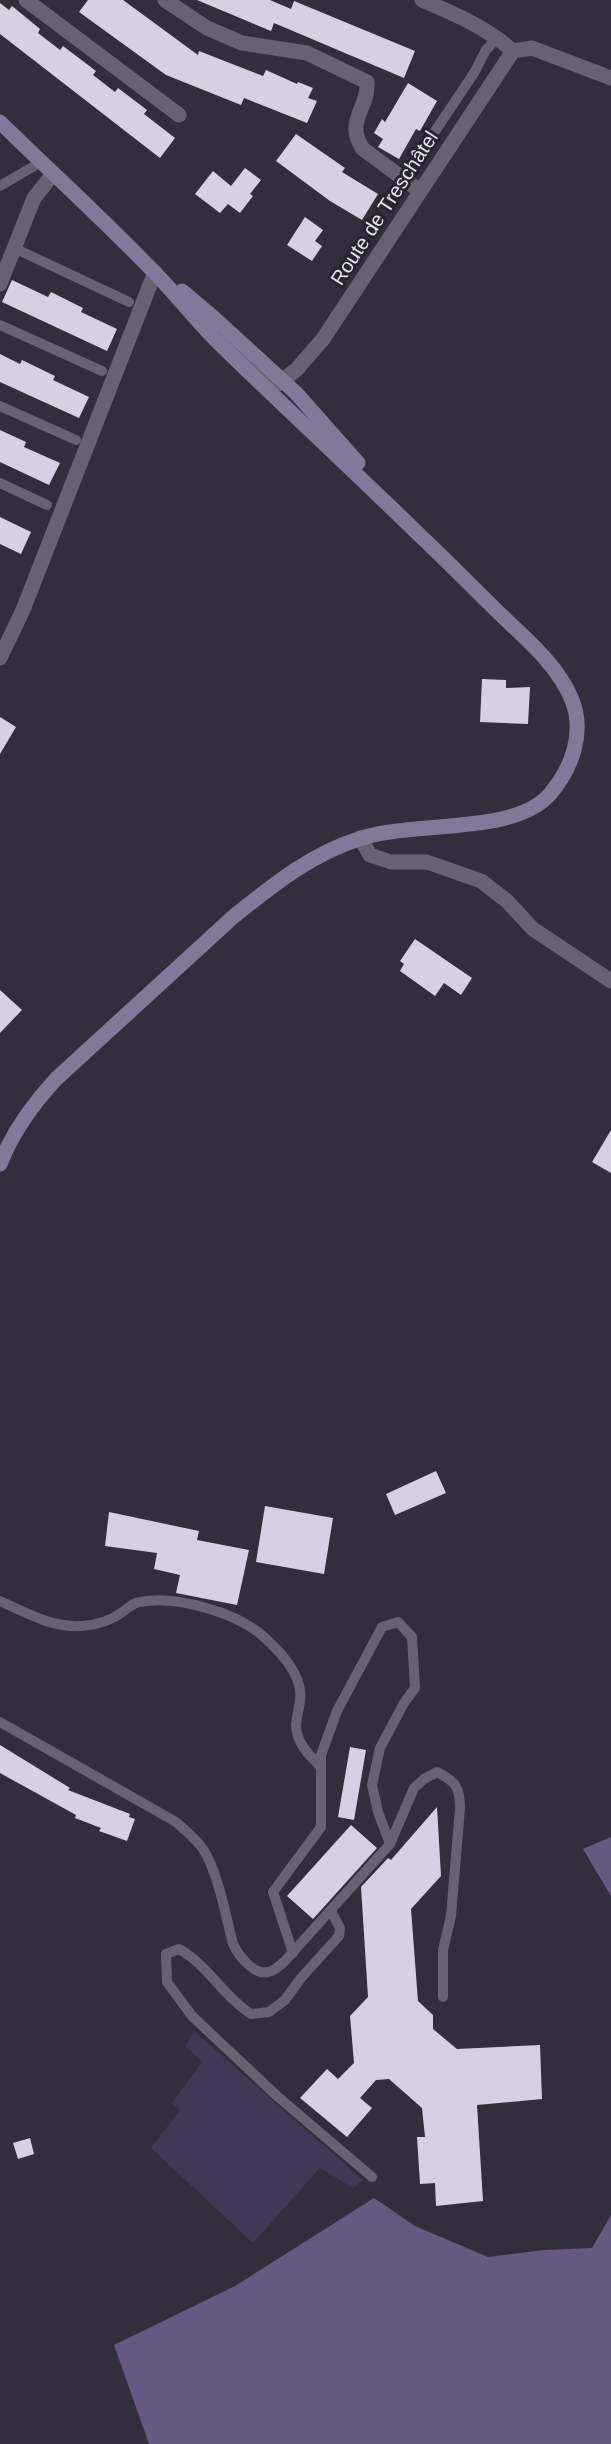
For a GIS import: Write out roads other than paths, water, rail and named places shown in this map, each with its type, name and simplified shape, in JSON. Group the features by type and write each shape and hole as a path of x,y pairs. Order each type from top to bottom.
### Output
{"street":[{"path":"26,0 179,115"},
{"path":"165,0 207,28 242,43 307,53 367,82 368,90 356,122 356,139 363,149 420,191"},
{"path":"422,0 470,21 513,51 532,48 611,78"},
{"name":"Route de Treschâtel","path":"283,381 297,369 323,339 513,51"},
{"path":"0,122 155,272 216,340 428,542 541,655 561,680 572,700 577,721 572,760 547,797 530,810 493,822 388,831 360,838 317,856 269,888 233,917 111,1027 35,1101 19,1125 0,1164"},
{"path":"0,284 34,198 54,174"},
{"path":"155,272 214,318 283,381 428,542"},
{"path":"0,658 22,610 155,272"},
{"path":"216,340 239,352 271,382 278,384 283,381"},
{"path":"280,401 278,391 283,381"},
{"path":"360,838 370,855 391,862 427,862 481,881 507,901 533,929 611,981"}],"lane":[{"path":"403,179 474,73 486,50 497,38"},
{"path":"0,186 41,162"},
{"path":"14,248 129,302"},
{"path":"0,325 102,371"},
{"path":"0,406 76,440"},
{"path":"0,483 47,505"},
{"path":"0,1601 50,1623 64,1625 81,1626 108,1620 140,1602 195,1605 239,1620 263,1636 293,1670 300,1686 296,1726 301,1743 321,1767"},
{"path":"293,1953 273,1892 321,1827 321,1755 337,1711 382,1627 398,1622 412,1637 415,1688 404,1703 380,1748 372,1785 378,1812 390,1844"},
{"path":"0,1722 176,1822 191,1835 203,1849 211,1865 233,1944 239,1956 260,1971 270,1972 293,1953 390,1844 414,1788 437,1772 450,1779 460,1793 460,1808 451,1916 443,1950 443,1997"},
{"path":"331,1911 340,1928 339,1936 301,1978 285,2000 269,2012 250,2014 234,2003 192,1956 179,1949 166,1954 167,1982 192,2016 277,2096 372,2177"}]}
